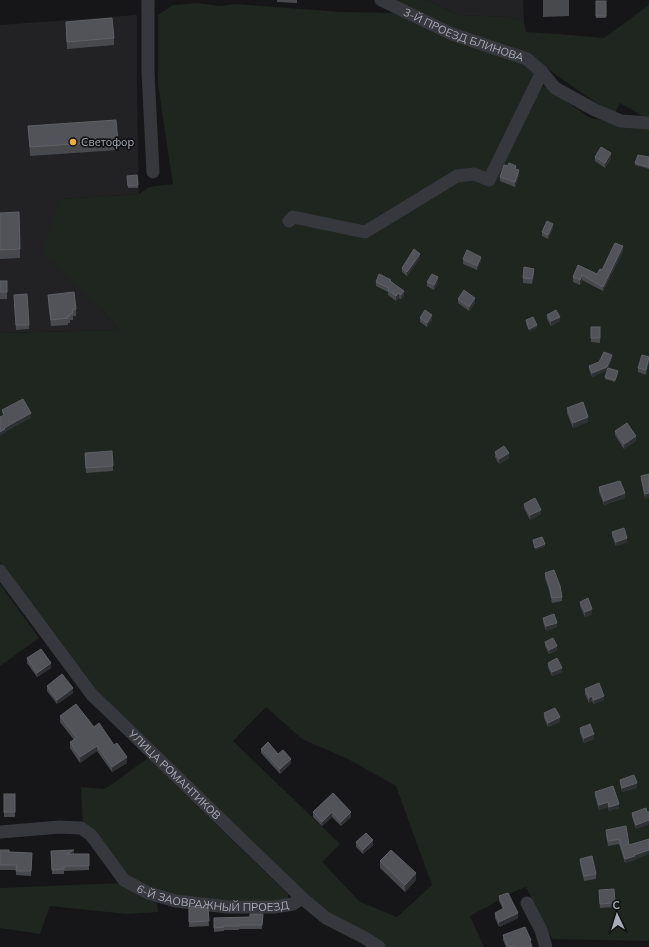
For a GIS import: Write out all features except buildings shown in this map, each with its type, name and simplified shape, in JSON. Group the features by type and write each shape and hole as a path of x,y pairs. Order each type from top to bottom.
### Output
{"street":[{"path":"148,0 148,72 153,172"},
{"name":"3-Й ПРОЕЗД БЛИНОВА","path":"381,0 452,34 527,59 542,72 555,88 595,110 621,121 649,123"},
{"path":"289,221 293,217 365,232 457,176 474,174 489,180 542,72"},
{"name":"УЛИЦА РОМАНТИКОВ","path":"0,571 92,695 302,898 326,918 379,947"},
{"name":"6-Й ЗАОВРАЖНЫЙ ПРОЕЗД","path":"0,832 60,827 81,828 91,834 124,880 148,893 176,901 227,908 274,907 292,904 302,898"},
{"path":"527,903 541,930 546,947"}],"shaded area":[{"path":"392,0 425,0 459,15 509,17 524,22 526,32 604,38 649,5 649,117 642,116 620,103 614,115 525,53 483,42"},
{"path":"425,0 523,0 524,22 509,17 459,15"},
{"path":"198,3 220,6 235,4 342,12 397,13 525,63 534,72 539,85 547,88 590,118 649,129 649,941 553,939 549,934 526,887 470,916 484,947 384,947 324,913 96,692 0,562 0,333 119,330 103,311 45,254 45,244 60,199 139,194 149,187 173,184 158,85 158,15 173,5","holes":["266,707 302,739 348,759 396,786 432,885 397,917 360,902 322,862 340,844 233,741"]},
{"path":"137,15 139,194 60,199 103,311 119,330 0,333 0,25"},
{"path":"0,584 39,638 0,666"},
{"path":"148,758 288,894 288,898 285,901 157,902 158,912 127,914 50,906 40,934 0,928 0,888 121,883 83,827 81,787 105,789"}],"place":[{"name":"Светофор","path":"73,142"}]}
